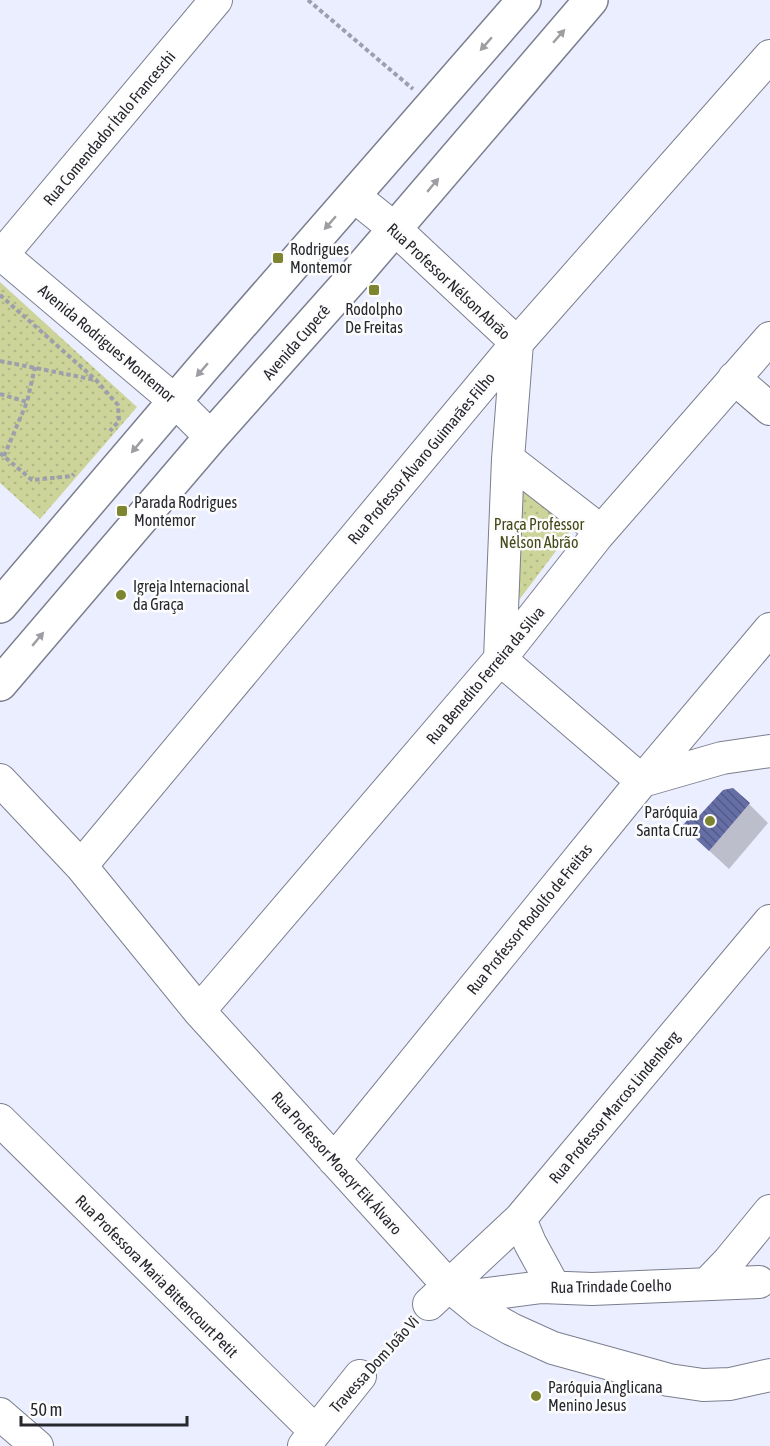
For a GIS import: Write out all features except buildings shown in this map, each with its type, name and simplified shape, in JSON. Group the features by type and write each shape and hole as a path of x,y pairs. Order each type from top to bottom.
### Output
{"main road":[{"path":"0,606 524,0"},
{"name":"Avenida Cupecê","path":"0,684 591,0"}],"street":[{"name":"Rua Comendador Ítalo Franceschi","path":"1,254 216,0"},
{"name":"Rua Professor Álvaro Guimarães Filho","path":"81,866 517,343 770,56"},
{"name":"Rua Professor Nélson Abrão","path":"354,196 394,229 517,343 508,459 501,659"},
{"name":"Avenida Rodrigues Montemor","path":"1,254 175,401 212,436"},
{"name":"Rua Benedito Ferreira da Silva","path":"199,1011 501,659 601,531 770,338"},
{"path":"734,378 770,409"},
{"path":"508,459 601,531"},
{"name":"Rua Professor Rodolfo de Freitas","path":"334,1160 642,781 770,629"},
{"path":"501,659 642,781 722,759 770,751"},
{"name":"Rua Professor Moacyr Eik Álvaro","path":"0,780 81,866 199,1011 334,1160 447,1295 553,1348 669,1380 704,1385 730,1384 770,1375"},
{"name":"Rua Professor Marcos Lindenberg","path":"447,1295 520,1219 770,921"},
{"name":"Rua Professora Maria Bittencourt Petit","path":"0,1120 310,1438"},
{"path":"707,1284 770,1211"},
{"path":"520,1219 554,1287"},
{"name":"Rua Trindade Coelho","path":"447,1295 554,1287 592,1289 759,1282"},
{"name":"Travessa Dom João Vi","path":"310,1438 360,1376"},
{"path":"0,1414 37,1446"}],"path":[{"path":"308,0 432,105"},
{"path":"0,295 96,380 118,405 118,421 105,437"},
{"path":"0,361 96,380"},
{"path":"35,368 27,402 2,454 32,480 72,476 79,468"},
{"path":"0,394 27,402"},
{"name":"Travessa Dom João Vi","path":"360,1376 447,1295"}],"green space":[{"path":"0,282 137,407 40,519 0,483"},
{"name":"Praça Professor Nélson Abrão","path":"518,484 574,527 510,612"}],"place":[{"name":"Rodrigues Montemor","path":"278,258"},
{"name":"Rodolpho De Freitas","path":"374,290"},
{"name":"Parada Rodrigues Montemor","path":"122,511"},
{"name":"Igreja Internacional da Graça","path":"121,595"},
{"name":"Paróquia Santa Cruz","path":"710,821"},
{"name":"Paróquia Anglicana Menino Jesus","path":"536,1396"}]}
